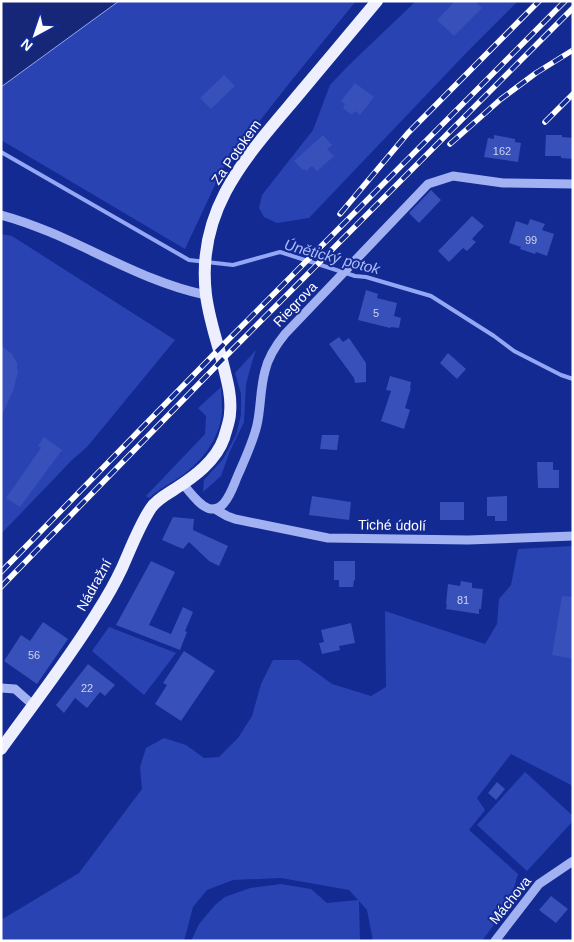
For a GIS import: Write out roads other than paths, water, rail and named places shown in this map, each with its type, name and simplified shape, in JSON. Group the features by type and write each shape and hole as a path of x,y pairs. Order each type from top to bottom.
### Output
{"main road":[{"name":"Za Potokem","path":"183,484 192,478 214,455 223,441 230,414 227,379 212,326 205,280 206,249 217,209 232,178 268,131 377,1"},
{"name":"Nádražní","path":"1,749 99,610 121,571 151,508 157,500 183,484"}],"street":[{"name":"Riegrova","path":"215,509 225,502 230,493 252,441 258,419 264,373 272,354 285,334 428,184 452,176 503,183 573,184"},
{"path":"1,214 60,236 148,277 184,291 206,295"},
{"path":"183,484 202,504 208,508 215,509"},
{"name":"Tiché údolí","path":"215,509 235,519 328,538 468,540 573,536"},
{"path":"1,688 15,689 33,705"},
{"name":"Máchova","path":"495,941 539,884 573,861"}],"waterway":[{"name":"Únětický potok","path":"1,152 189,260 233,265 280,252 355,276 366,277 431,296 514,351 561,375 573,379"}],"railway":[{"path":"340,214 408,133 539,1"},
{"path":"1,572 219,349 565,1"},
{"path":"1,587 226,356 573,8"},
{"path":"450,144 501,99 536,73 573,50"},
{"path":"545,122 573,94"}]}
